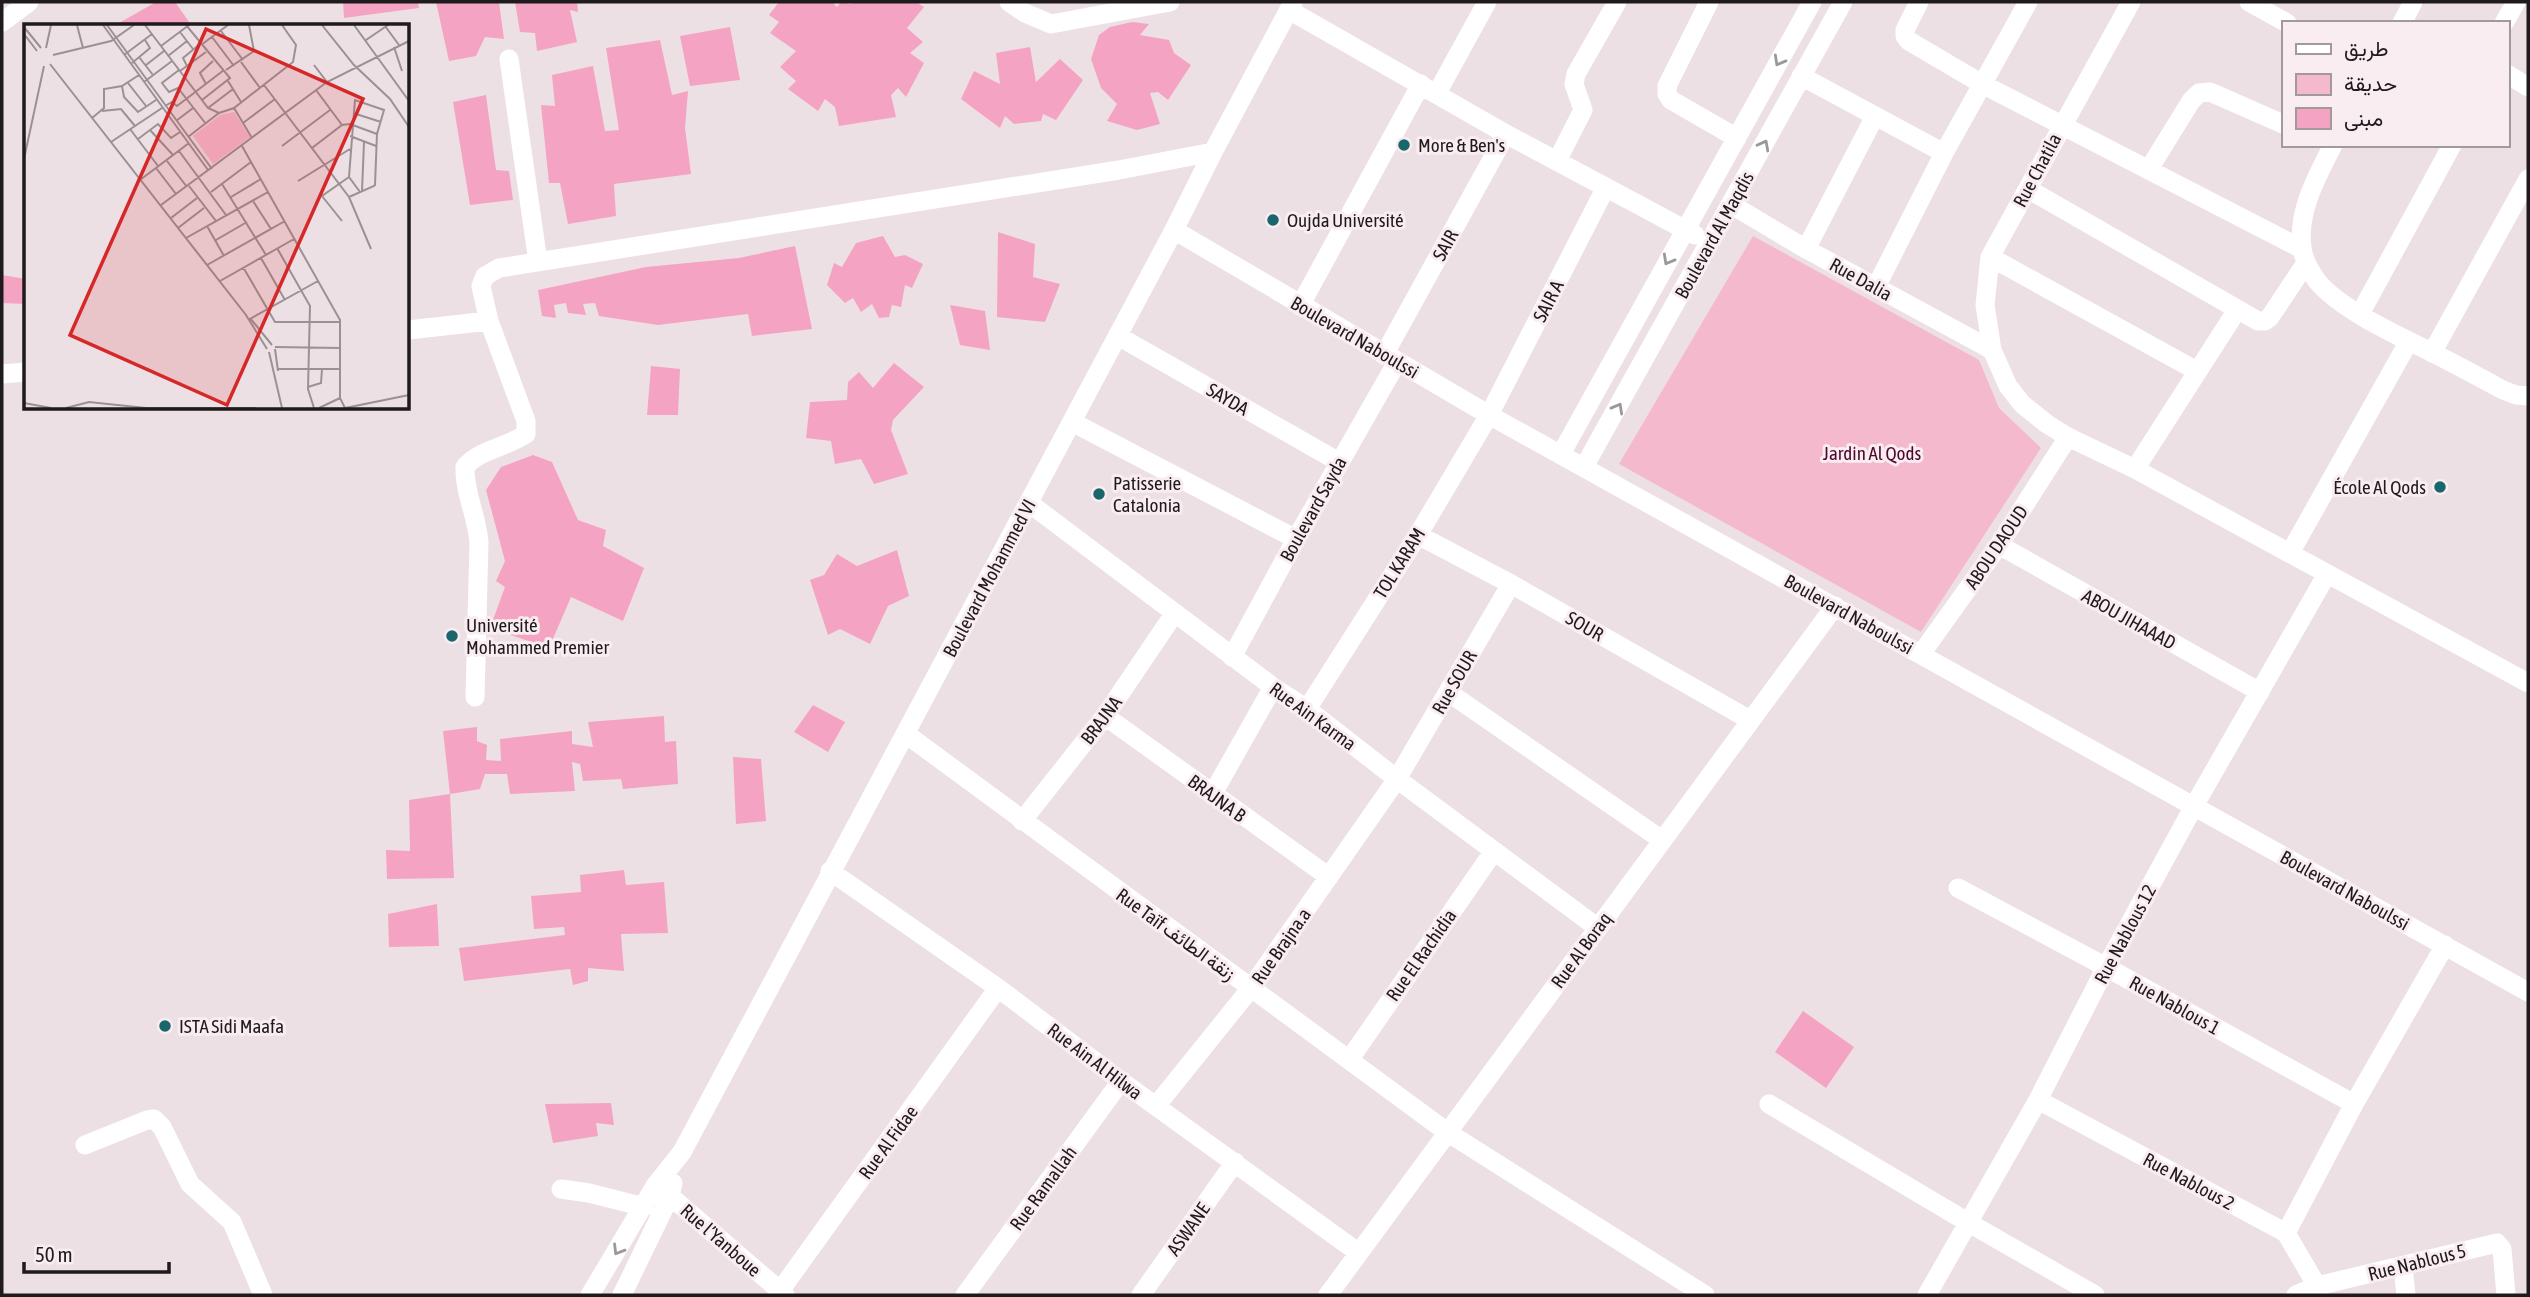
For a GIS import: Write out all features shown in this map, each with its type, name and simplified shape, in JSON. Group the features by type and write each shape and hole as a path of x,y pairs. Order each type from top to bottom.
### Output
{"street":[{"path":"2,22 29,2"},
{"path":"1009,2 1051,24 1170,2"},
{"path":"1300,306 1429,88 1487,2"},
{"path":"1557,160 1583,110 1574,84 1576,74 1617,2"},
{"path":"1709,2 1667,86 1667,94 1671,100 1737,138"},
{"name":"Boulevard Al Maqdis","path":"1561,454 1812,2"},
{"name":"Boulevard Al Maqdis","path":"1584,467 1843,2"},
{"path":"1919,2 1905,30 1909,41 1982,84 2150,169 2304,256"},
{"path":"1876,287 1944,153 2028,2"},
{"name":"Rue Chatila","path":"2131,2 1990,257 1985,317 1992,351 2008,386 2022,404 2068,437 2135,469 2528,683"},
{"path":"2249,2 2283,21"},
{"path":"2505,21 2516,2"},
{"path":"1291,6 1506,134 1710,244"},
{"name":"Boulevard Mohammed VI","path":"622,1295 681,1152 1118,336 1291,6"},
{"path":"509,60 538,262"},
{"path":"2509,75 2528,87"},
{"path":"1801,76 1944,153"},
{"path":"2150,169 2191,101 2199,93 2210,92 2282,124"},
{"path":"1806,249 1875,116"},
{"name":"SAIR","path":"1391,359 1506,134"},
{"path":"2331,147 2301,226 2304,256 2318,282 2360,314 2409,341 2503,390 2528,396"},
{"path":"2360,314 2451,147"},
{"path":"475,697 479,541 464,478 464,467 470,461 526,434 526,421 489,321 481,286 485,276 494,270 538,262 1119,170 1213,152"},
{"path":"2432,352 2528,179"},
{"name":"SAIR A","path":"1489,415 1606,187"},
{"path":"2028,188 2258,321 2265,321 2270,317 2304,256"},
{"name":"Rue Dalia","path":"1731,205 1992,351"},
{"name":"Boulevard Naboulssi","path":"1174,230 1489,415 2528,992"},
{"path":"1990,257 2197,371"},
{"path":"2135,469 2237,310"},
{"path":"410,330 489,321"},
{"name":"SAYDA","path":"1118,336 1339,462"},
{"path":"2290,553 2409,341"},
{"name":"Boulevard Sayda","path":"1233,657 1339,462 1391,359"},
{"path":"2,374 24,372"},
{"name":"TOL KARAM","path":"1307,709 1418,535 1489,415"},
{"path":"1072,422 1296,539"},
{"name":"ABOU DAOUD","path":"1922,654 1999,545 2068,437"},
{"name":"Rue Ain Karma","path":"1029,503 1174,614 1307,709 1598,928"},
{"name":"SOUR","path":"1418,535 1511,584 1750,720"},
{"name":"ABOU JIHAAAD","path":"1999,545 2260,692"},
{"name":"Rue Nablous 12","path":"1927,1295 2038,1100 2106,967 2194,806 2326,574"},
{"name":"Rue SOUR","path":"1397,779 1511,584"},
{"name":"Rue Al Boraq","path":"1328,1295 1835,606"},
{"name":"BRAJNA","path":"1021,821 1105,716 1174,614"},
{"path":"1212,795 1273,687"},
{"path":"1448,692 1662,840"},
{"name":"BRAJNA B","path":"1105,716 1329,877"},
{"name":"Rue Taïf زنقة الطائف","path":"906,734 1447,1132 1705,1295"},
{"name":"Rue Brajna.a","path":"1156,1107 1251,988 1397,779"},
{"name":"Rue El Rachidia","path":"1349,1060 1494,851"},
{"name":"Rue Ain Al Hilwa","path":"830,871 998,988 1156,1107 1359,1253"},
{"name":"Rue Nablous 1","path":"1958,888 2354,1104"},
{"path":"2318,1291 2286,1233 2354,1104 2445,945"},
{"name":"Rue Al Fidae","path":"781,1294 998,988"},
{"name":"Rue Ramallah","path":"965,1295 1121,1081"},
{"name":"Rue Nablous 2","path":"2038,1100 2286,1233"},
{"path":"1769,1104 2095,1295"},
{"path":"85,1145 154,1119 162,1127 190,1184 232,1222 263,1295"},
{"name":"ASWANE","path":"1141,1295 1235,1162"},
{"path":"561,1189 643,1207"},
{"name":"Boulevard Mohammed VI","path":"590,1295 643,1207 663,1191"},
{"name":"Rue l’Yanboue","path":"663,1191 781,1294"},
{"name":"Rue Nablous 5","path":"2295,1295 2493,1244 2500,1244 2502,1249 2506,1295"},
{"path":"2403,1267 2406,1295"}],"green space":[{"name":"Jardin Al Qods","path":"1753,236 1979,360 1999,408 2041,448 1921,632 1619,464"}],"building":[{"path":"156,2 175,2 191,24 120,24"},
{"path":"343,2 418,2 419,8 344,18"},
{"path":"436,2 499,2 504,39 485,37 476,56 449,61"},
{"path":"515,2 577,2 578,12 570,10 577,42 537,51 535,33 520,32"},
{"path":"779,2 832,2 837,7 841,2 916,2 924,7 907,28 923,42 910,53 924,63 906,97 898,88 891,95 896,117 839,126 835,107 825,99 818,111 788,89 796,81 780,67 796,51 770,33 779,22 769,15"},
{"path":"1132,22 1149,24 1140,35 1169,40 1174,53 1191,65 1168,100 1158,92 1150,93 1160,124 1137,130 1107,121 1117,104 1101,88 1091,59 1099,35 1110,27"},
{"path":"730,27 740,80 690,86 680,36"},
{"path":"660,40 672,95 688,91 685,128 691,174 614,184 616,216 568,224 560,183 549,183 541,105 555,106 552,75 593,66 605,131 619,130 606,48"},
{"path":"1030,47 1036,82 1060,59 1083,80 1056,120 1043,114 1041,121 1014,124 1005,116 1000,128 961,99 974,71 1000,84 996,53"},
{"path":"486,95 496,170 509,171 513,200 470,205 453,102"},
{"path":"998,232 1035,244 1033,277 1060,284 1045,322 997,317"},
{"path":"883,236 895,257 905,255 923,264 912,288 905,285 901,307 892,305 889,317 879,318 872,304 861,312 853,298 845,303 827,285 834,263 842,267 856,243"},
{"path":"795,246 812,329 752,336 748,314 658,325 599,316 595,303 583,304 586,315 568,313 566,303 554,305 556,318 542,316 538,290 646,267 739,258"},
{"path":"2,275 24,279 24,304 2,303"},
{"path":"950,305 985,311 990,350 960,345"},
{"path":"894,363 924,387 893,420 891,430 908,474 874,484 861,459 835,464 831,441 806,438 810,402 847,400 848,382 859,372 873,388"},
{"path":"651,366 680,369 678,415 647,415"},
{"path":"533,455 552,462 578,520 606,530 603,546 644,568 623,621 571,597 549,648 490,628 505,587 496,581 505,561 486,490 501,467"},
{"path":"897,550 909,596 888,606 870,644 840,629 828,635 810,580 824,575 837,554 857,566"},
{"path":"813,705 845,722 828,752 794,732"},
{"path":"664,716 665,742 676,741 678,784 623,789 621,779 583,781 580,764 572,762 575,791 510,794 507,774 485,774 480,789 450,794 443,731 477,727 477,741 487,745 486,760 501,761 500,739 572,731 572,744 593,747 588,722"},
{"path":"733,757 761,759 766,821 736,824"},
{"path":"450,794 454,878 387,879 386,850 410,851 409,800"},
{"path":"624,870 626,885 664,882 668,933 621,934 624,971 588,968 588,981 573,985 570,969 464,981 459,948 565,935 564,927 534,929 531,896 581,892 580,875"},
{"path":"437,904 439,946 389,947 388,914"},
{"path":"1803,1011 1854,1047 1826,1088 1775,1052"},
{"path":"611,1103 614,1125 596,1123 598,1136 553,1143 545,1104"}],"place":[{"name":"More & Ben's","path":"1404,145"},
{"name":"Oujda Université","path":"1273,220"},
{"name":"École Al Qods","path":"2440,487"},
{"name":"Patisserie Catalonia","path":"1099,494"},
{"name":"Université Mohammed Premier","path":"452,636"},
{"name":"ISTA Sidi Maafa","path":"165,1026"}]}
